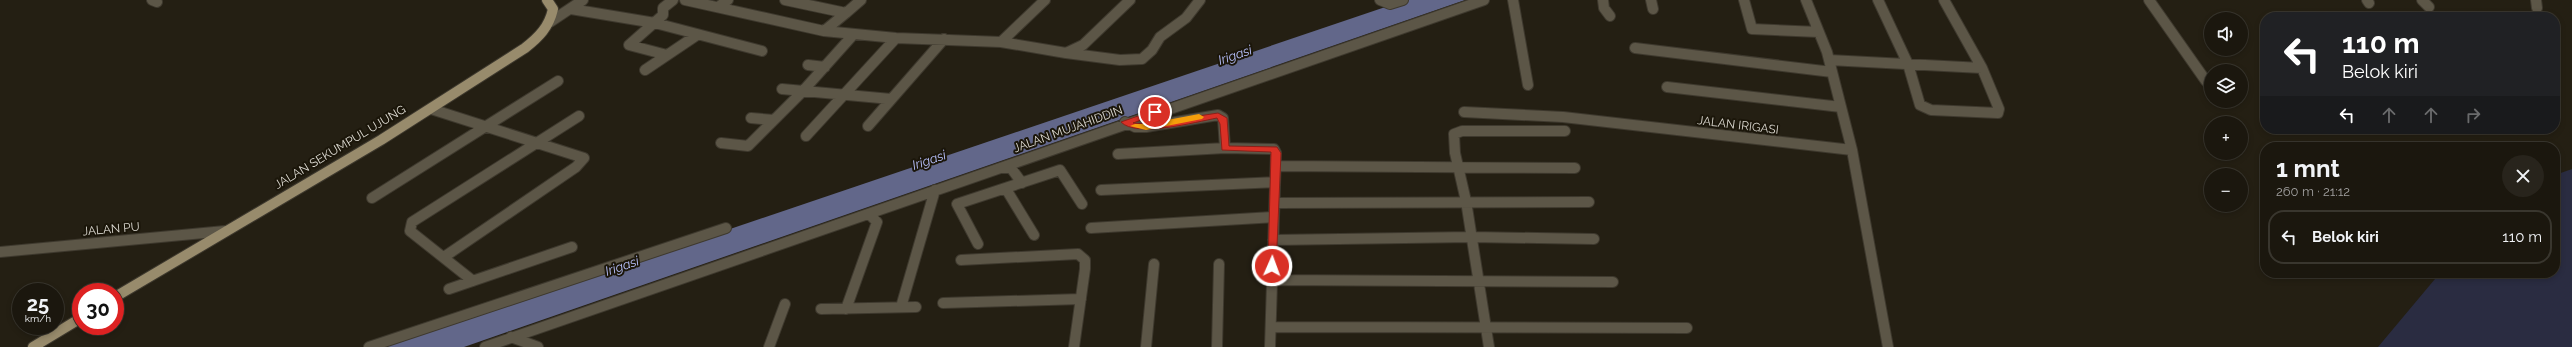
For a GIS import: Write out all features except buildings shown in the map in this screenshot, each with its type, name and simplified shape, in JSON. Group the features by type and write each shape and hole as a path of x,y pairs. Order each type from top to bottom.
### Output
{"main road":[{"path":"547,0 553,9 550,22"},
{"name":"JALAN SEKUMPUL UJUNG","path":"124,293 225,231 381,140 525,48 546,30 550,22"},
{"path":"33,347 72,323"}],"street":[{"path":"550,22 583,0"},
{"path":"667,55 629,44 663,15 663,8 673,0"},
{"path":"685,0 824,31 896,38 1001,42 1106,59 1142,58 1148,56 1160,37 1186,18 1200,0"},
{"path":"718,7 728,0"},
{"path":"785,0 846,13"},
{"path":"824,31 861,0"},
{"path":"1001,42 1045,0"},
{"path":"1066,53 1083,44 1130,0"},
{"path":"1380,0 1390,4 1403,0"},
{"name":"JALAN MUJAHIDDIN","path":"485,347 589,308 708,270 1125,122 1484,0"},
{"path":"1514,0 1528,85"},
{"path":"1603,0 1604,8 1610,16"},
{"path":"1744,0 1752,29 1819,32"},
{"path":"1806,0 1829,60 1852,150 1888,347"},
{"path":"1878,0 1908,64 1920,103 1924,108 1997,113 1999,109 1982,68 1944,0"},
{"path":"2149,0 2204,78"},
{"path":"2422,0 2429,7"},
{"path":"570,9 655,23 762,51"},
{"path":"645,70 697,35"},
{"path":"721,142 748,146 802,92 853,35"},
{"path":"806,136 896,38"},
{"path":"868,126 944,39"},
{"path":"1635,48 1832,72"},
{"path":"1829,60 1982,68"},
{"path":"808,65 825,67"},
{"path":"372,198 558,81"},
{"path":"1667,87 1841,108"},
{"path":"782,89 892,99"},
{"path":"431,108 584,158 576,167 444,257"},
{"name":"JALAN IRIGASI","path":"1464,112 1563,116 1760,141 1852,150"},
{"path":"1125,122 1135,126 1146,127 1218,115 1223,118 1225,148"},
{"path":"473,281 410,231 412,222 579,116"},
{"path":"751,118 774,120"},
{"path":"1489,347 1487,326 1466,200 1453,139 1458,132 1565,131"},
{"path":"1118,154 1225,148 1274,149 1276,153 1276,166 1270,347"},
{"path":"1276,166 1458,166 1574,168"},
{"path":"998,168 1011,168 1022,183"},
{"path":"978,244 957,204 1060,170 1082,204"},
{"path":"1101,190 1275,182"},
{"path":"1006,189 1034,235"},
{"path":"901,307 935,190"},
{"path":"1275,203 1466,200 1589,202"},
{"path":"846,308 877,222 869,214"},
{"path":"1091,228 1274,217"},
{"path":"369,347 726,228"},
{"name":"JALAN PU","path":"0,252 225,231"},
{"path":"1273,240 1471,237 1594,239"},
{"path":"449,289 572,247"},
{"path":"961,260 1078,254 1085,260 1074,347"},
{"path":"1146,347 1154,264"},
{"path":"1217,347 1219,264"},
{"path":"1272,280 1613,282"},
{"path":"943,303 1081,299"},
{"path":"769,347 785,304"},
{"path":"821,309 916,307"},
{"path":"1270,327 1487,326 1686,328"},
{"path":"511,337 538,347"}],"shaded area":[{"path":"2572,169 2572,347 2378,347 2436,278 2560,278 2560,173"}],"water":[{"name":"Irigasi","path":"1406,0 1465,0 464,347 382,347"}],"slow traffic":[{"path":"1135,126 1146,127 1199,117"}],"route":[{"path":"1155,112 1125,122 1139,127 1146,127 1218,115 1223,118 1225,148 1268,147 1274,149 1276,153 1272,266"}]}
